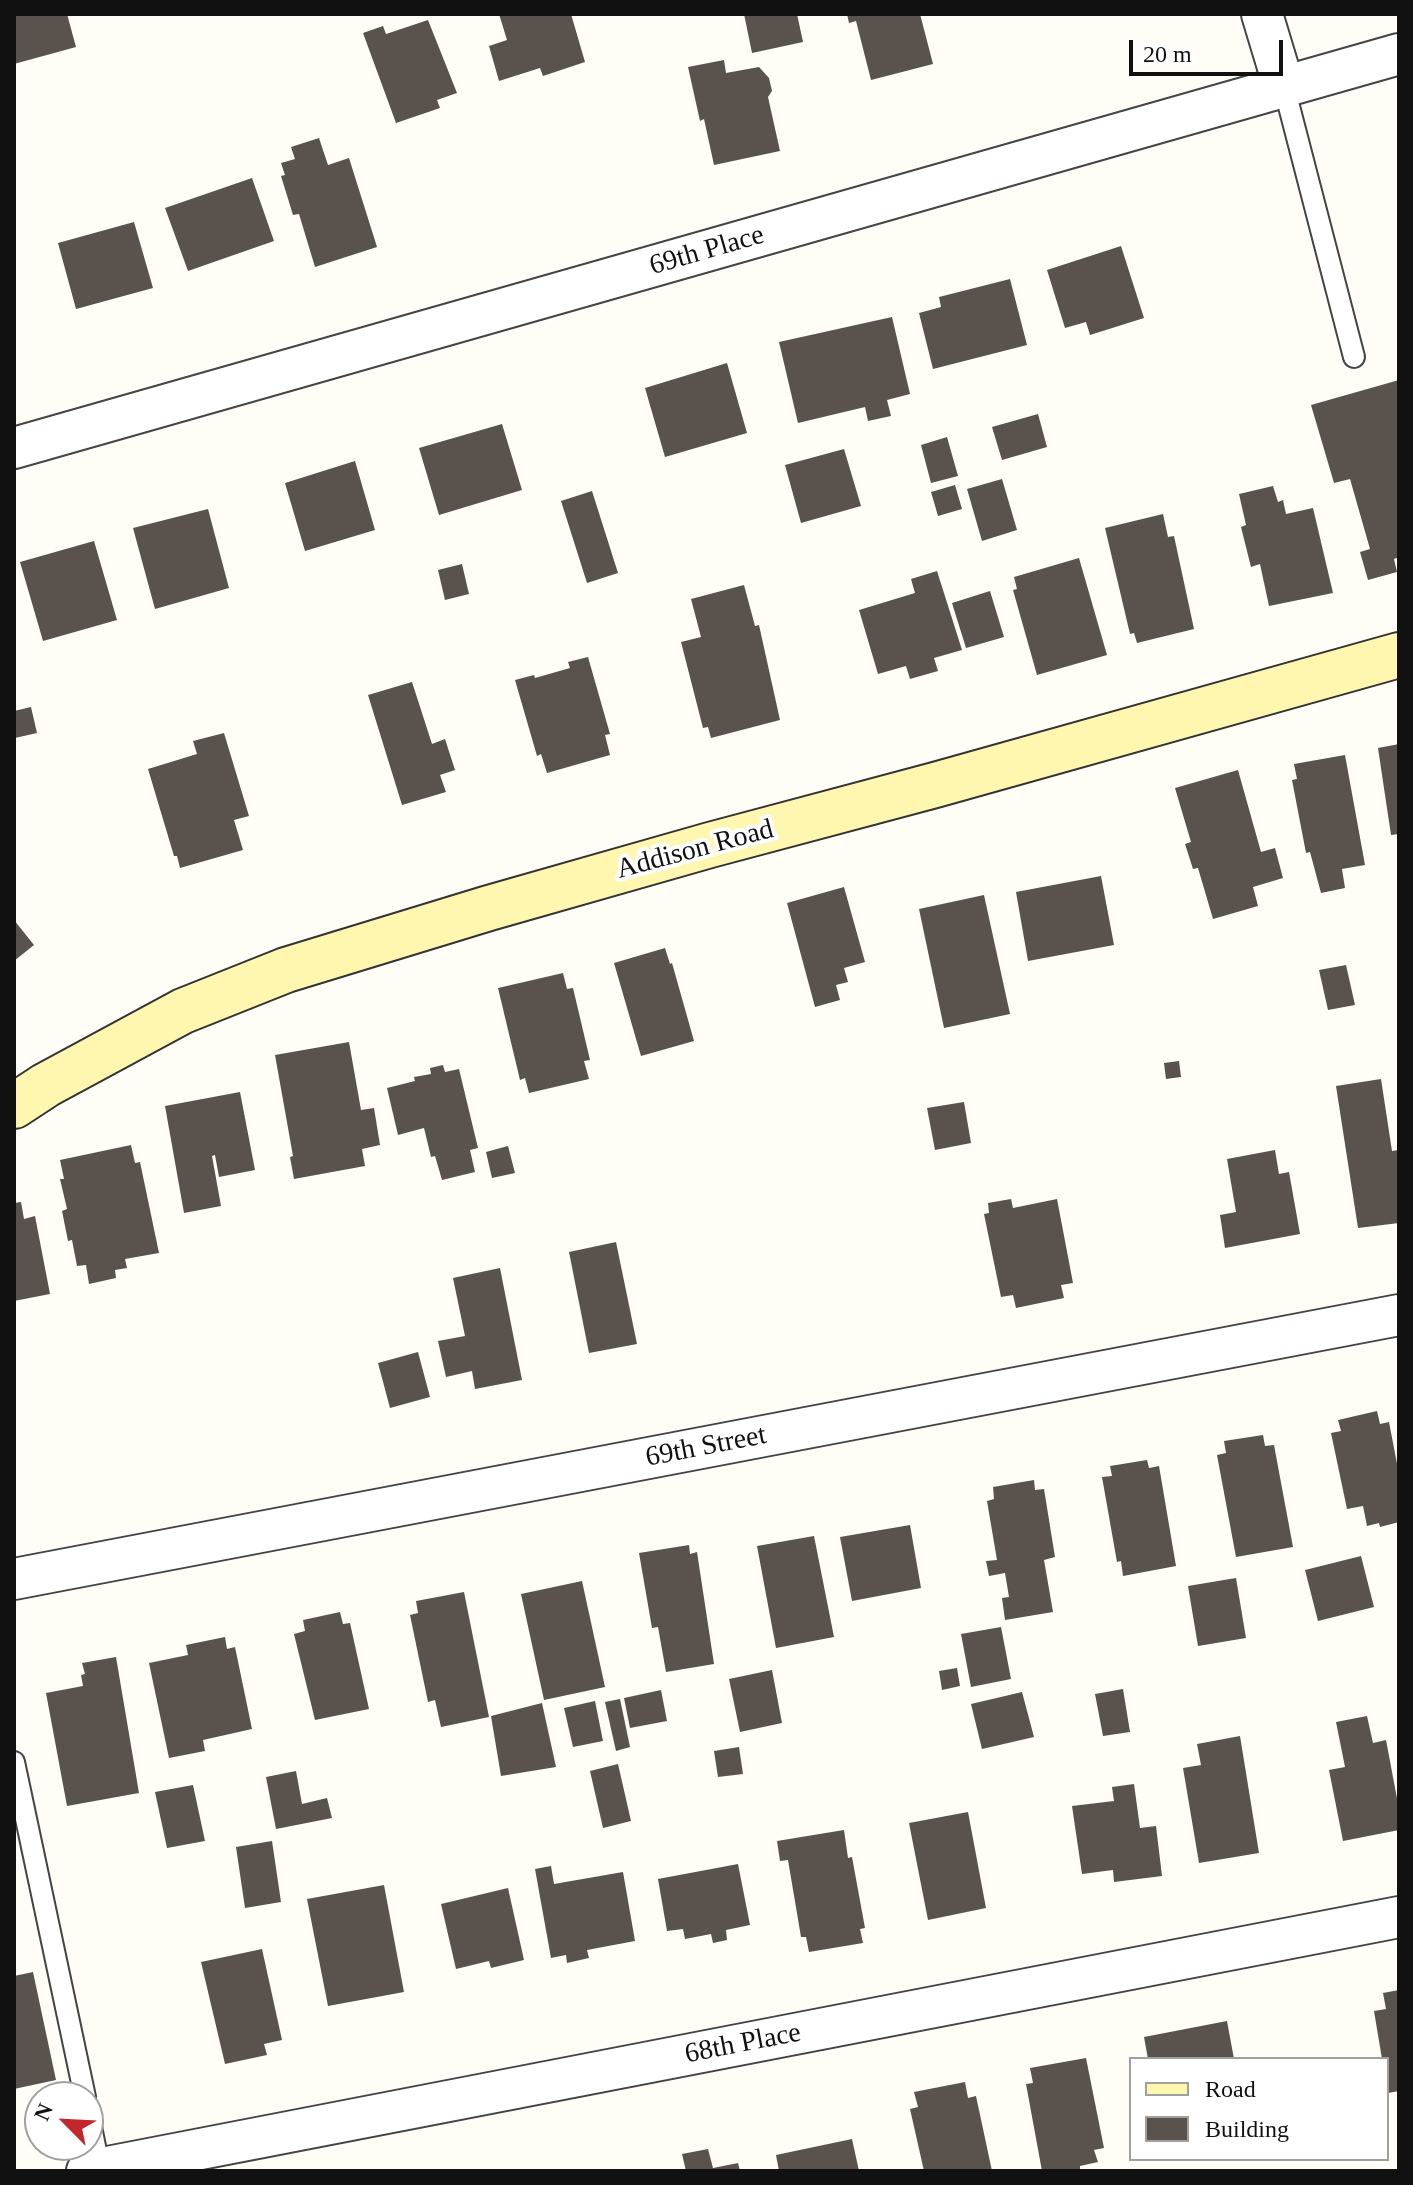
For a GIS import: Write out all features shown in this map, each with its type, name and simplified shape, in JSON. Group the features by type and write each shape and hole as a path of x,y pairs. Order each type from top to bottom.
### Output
{"main road":[{"name":"Addison Road","path":"14,1106 46,1085 183,1011 286,970 710,845 1399,655"}],"street":[{"path":"1262,14 1284,87"},
{"name":"69th Place","path":"14,448 1399,54"},
{"name":"69th Street","path":"14,1579 1399,1315"},
{"name":"68th Place","path":"96,2170 1399,1917"}],"lane":[{"path":"1284,87 1354,357"},
{"path":"14,1762 82,2081"}],"building":[{"path":"14,14 67,14 76,47 14,64"},
{"path":"499,14 571,14 585,62 543,76 540,68 499,81 489,46 507,40"},
{"path":"744,14 797,14 803,42 752,53"},
{"path":"847,14 920,14 933,64 871,80 856,21 849,23"},
{"path":"428,20 457,93 437,100 440,108 396,123 363,33 383,26 386,34"},
{"path":"724,60 726,73 759,67 769,78 772,91 768,97 780,151 714,165 688,67"},
{"path":"319,138 328,165 349,158 377,247 315,267 299,214 293,215 281,176 285,175 281,163 295,159 291,147"},
{"path":"252,178 274,241 188,271 165,208"},
{"path":"134,222 153,288 76,309 58,243"},
{"path":"1121,246 1144,318 1090,335 1086,322 1065,328 1047,270"},
{"path":"1010,279 1027,345 933,369 919,313 941,307 939,297"},
{"path":"892,317 910,394 887,400 891,416 868,421 865,407 798,423 779,342"},
{"path":"727,363 747,433 665,457 645,388"},
{"path":"1399,380 1399,557 1394,559 1397,572 1368,580 1360,552 1370,549 1350,479 1334,483 1311,405"},
{"path":"1038,414 1047,447 1002,460 992,427"},
{"path":"502,424 522,490 439,515 419,448"},
{"path":"947,437 958,476 931,483 921,445"},
{"path":"844,449 861,506 801,523 785,465"},
{"path":"355,461 375,530 305,551 285,483"},
{"path":"1002,479 1017,530 982,541 967,489"},
{"path":"955,485 962,509 938,516 931,492"},
{"path":"1273,486 1278,502 1283,500 1286,514 1313,508 1333,593 1269,606 1260,564 1251,567 1241,527 1246,525 1239,494"},
{"path":"592,491 618,573 587,583 561,501"},
{"path":"208,509 229,588 155,609 133,528"},
{"path":"1163,514 1168,537 1174,536 1194,629 1137,643 1134,633 1130,634 1105,528"},
{"path":"94,541 117,620 43,641 20,562"},
{"path":"1079,558 1107,655 1037,675 1013,590 1017,589 1014,577"},
{"path":"462,564 469,594 445,600 438,570"},
{"path":"937,571 962,650 934,658 938,671 910,679 906,666 878,674 859,610 915,593 911,579"},
{"path":"744,585 755,626 759,625 780,720 711,738 708,727 703,728 681,642 701,637 691,599"},
{"path":"990,591 1004,637 966,648 952,603"},
{"path":"588,657 610,734 605,735 610,755 547,773 541,754 537,756 515,680 570,668 568,662"},
{"path":"412,682 432,744 445,739 455,770 440,775 446,792 402,805 368,695"},
{"path":"31,707 37,733 15,738 14,711"},
{"path":"224,733 249,816 234,820 243,850 180,868 148,769 197,754 193,741"},
{"path":"1399,744 1399,834 1391,835 1378,748"},
{"path":"1345,755 1365,865 1342,869 1345,888 1321,893 1310,852 1306,853 1292,780 1297,779 1294,764"},
{"path":"1238,770 1261,852 1275,848 1283,878 1253,887 1258,906 1213,919 1198,868 1193,869 1185,844 1191,842 1175,788"},
{"path":"1101,876 1114,945 1028,961 1016,892"},
{"path":"844,887 865,962 844,968 848,982 836,985 840,1000 815,1007 787,903"},
{"path":"984,895 1010,1014 944,1028 919,909"},
{"path":"14,920 34,945 14,961"},
{"path":"665,948 694,1041 641,1056 614,963"},
{"path":"1346,965 1355,1005 1328,1010 1319,970"},
{"path":"563,973 567,989 573,988 590,1060 584,1061 589,1079 529,1093 525,1078 520,1080 498,988"},
{"path":"349,1042 361,1110 374,1108 380,1145 362,1149 365,1166 294,1179 290,1157 293,1156 275,1055"},
{"path":"1179,1061 1181,1077 1166,1079 1164,1063"},
{"path":"443,1065 445,1072 459,1069 478,1148 470,1150 475,1172 442,1180 435,1156 431,1157 424,1128 398,1135 387,1088 415,1081 414,1077 431,1074 430,1068"},
{"path":"1381,1079 1392,1151 1399,1150 1399,1223 1358,1228 1336,1086"},
{"path":"240,1092 255,1170 219,1177 215,1155 212,1156 221,1206 184,1213 165,1106"},
{"path":"964,1102 971,1143 935,1150 927,1108"},
{"path":"131,1145 135,1163 140,1162 159,1253 125,1259 127,1268 115,1270 116,1278 89,1284 86,1265 77,1266 72,1240 68,1241 62,1211 67,1209 60,1179 64,1179 60,1160"},
{"path":"508,1146 515,1173 492,1178 486,1152"},
{"path":"1275,1150 1279,1174 1289,1172 1300,1234 1225,1248 1220,1215 1236,1212 1227,1159"},
{"path":"1011,1199 1013,1208 1057,1199 1073,1283 1061,1285 1064,1298 1016,1308 1013,1295 1001,1297 984,1214 989,1213 988,1203"},
{"path":"21,1202 24,1219 35,1216 50,1294 14,1301 14,1203"},
{"path":"616,1242 637,1344 589,1353 569,1252"},
{"path":"500,1268 522,1380 475,1389 472,1371 446,1377 438,1341 465,1336 453,1278"},
{"path":"418,1352 430,1397 390,1408 378,1363"},
{"path":"1377,1411 1380,1424 1389,1422 1399,1474 1399,1522 1380,1527 1379,1523 1367,1526 1363,1506 1347,1509 1331,1433 1341,1431 1338,1420"},
{"path":"1263,1435 1265,1446 1274,1445 1293,1547 1236,1557 1217,1455 1226,1453 1224,1441"},
{"path":"1147,1460 1149,1468 1159,1466 1176,1566 1123,1576 1121,1561 1117,1562 1102,1477 1112,1476 1110,1466"},
{"path":"1034,1480 1035,1490 1044,1489 1055,1557 1044,1560 1053,1612 1005,1620 1002,1598 1009,1597 1005,1573 989,1576 986,1561 997,1560 987,1501 994,1499 993,1487"},
{"path":"910,1525 921,1588 852,1601 840,1537"},
{"path":"814,1536 834,1637 776,1648 757,1546"},
{"path":"689,1545 690,1554 697,1552 714,1664 666,1672 658,1627 652,1628 639,1553"},
{"path":"1361,1556 1374,1607 1318,1621 1305,1570"},
{"path":"1236,1578 1246,1638 1198,1646 1188,1586"},
{"path":"582,1581 605,1687 544,1700 521,1594"},
{"path":"464,1592 489,1717 441,1727 435,1700 428,1702 410,1615 418,1613 416,1601"},
{"path":"340,1612 343,1624 350,1623 369,1709 315,1720 294,1634 305,1631 303,1620"},
{"path":"1001,1627 1011,1679 971,1687 961,1634"},
{"path":"225,1637 227,1649 235,1647 252,1729 203,1740 205,1751 169,1758 149,1663 188,1655 186,1645"},
{"path":"116,1657 139,1793 67,1806 46,1693 83,1686 81,1675 85,1674 82,1663"},
{"path":"957,1668 960,1686 942,1690 939,1671"},
{"path":"772,1670 782,1723 740,1732 729,1679"},
{"path":"1123,1689 1130,1732 1103,1736 1095,1694"},
{"path":"661,1690 667,1721 630,1728 624,1698"},
{"path":"1022,1692 1034,1737 982,1749 971,1704"},
{"path":"620,1699 630,1747 616,1751 605,1702"},
{"path":"595,1701 603,1741 573,1747 564,1708"},
{"path":"542,1703 556,1767 501,1776 491,1716"},
{"path":"1367,1716 1373,1743 1386,1740 1399,1809 1399,1830 1343,1841 1329,1770 1345,1767 1336,1722"},
{"path":"1240,1736 1259,1853 1199,1863 1183,1768 1201,1765 1197,1744"},
{"path":"739,1747 743,1774 718,1777 714,1751"},
{"path":"618,1764 631,1821 603,1828 590,1771"},
{"path":"296,1771 302,1804 327,1798 332,1818 276,1829 266,1777"},
{"path":"1134,1784 1140,1828 1156,1826 1162,1876 1114,1882 1113,1870 1082,1874 1072,1806 1114,1801 1112,1787"},
{"path":"193,1785 205,1841 167,1848 155,1792"},
{"path":"968,1812 986,1908 928,1920 909,1823"},
{"path":"844,1830 865,1928 860,1929 863,1943 809,1952 806,1937 801,1937 788,1860 780,1861 777,1841"},
{"path":"272,1841 281,1902 245,1908 236,1847"},
{"path":"738,1864 750,1925 726,1930 727,1940 713,1943 711,1934 685,1939 683,1929 667,1931 658,1879"},
{"path":"551,1866 554,1884 623,1872 635,1941 587,1950 589,1958 567,1963 566,1955 551,1958 535,1869"},
{"path":"384,1885 404,1992 328,2006 307,1899"},
{"path":"508,1888 524,1960 491,1968 489,1961 456,1969 441,1904"},
{"path":"262,1949 282,2040 264,2044 267,2055 225,2064 201,1962"},
{"path":"33,1972 56,2080 24,2081 24,2087 14,2089 14,1976"},
{"path":"1399,1990 1399,2091 1389,2093 1389,2057 1382,2057 1374,2011 1386,2009 1383,1993"},
{"path":"1227,2021 1234,2057 1148,2057 1144,2037"},
{"path":"1086,2058 1104,2148 1094,2150 1098,2162 1080,2166 1080,2169 1042,2171 1026,2084 1033,2083 1030,2068"},
{"path":"965,2082 968,2098 976,2096 992,2171 924,2171 910,2109 918,2107 914,2092"},
{"path":"852,2139 859,2171 779,2171 776,2155"},
{"path":"708,2149 713,2168 738,2163 740,2171 686,2171 682,2154"}]}
